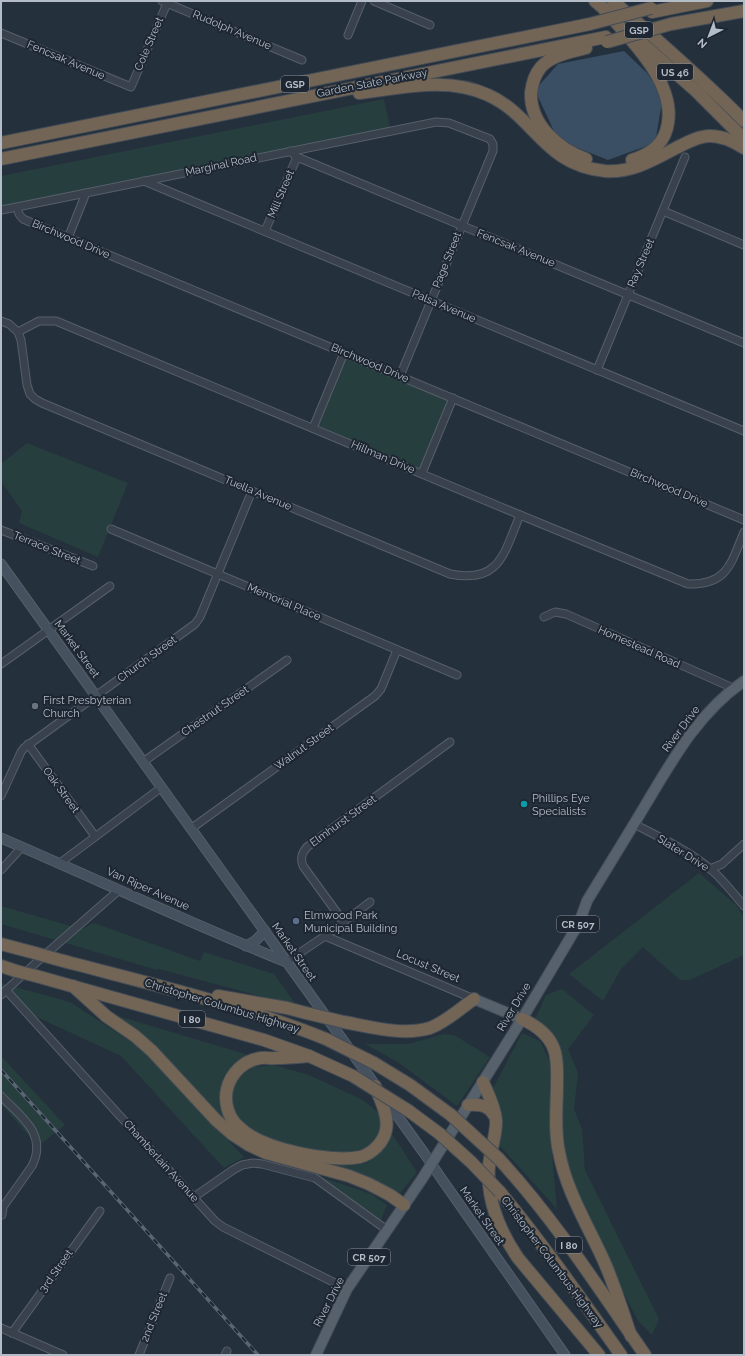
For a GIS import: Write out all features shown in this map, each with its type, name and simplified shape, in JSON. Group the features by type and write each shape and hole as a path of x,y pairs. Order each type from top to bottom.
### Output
{"highway":[{"path":"623,1 669,50"},
{"path":"652,10 677,1"},
{"name":"Garden State Parkway","path":"1,143 590,24 652,10 707,1"},
{"path":"604,4 637,47 662,84 666,94 669,118 667,129 662,140 655,149 645,156 619,163 591,161 577,156 564,148 552,139 542,127 534,114 531,101 531,87 535,76 549,60 607,39"},
{"name":"US 46","path":"604,4 669,50 726,102 744,121"},
{"name":"US 46","path":"604,4 696,91 744,139"},
{"name":"Garden State Parkway","path":"1,159 266,105 607,39 671,24 744,11"},
{"path":"266,105 421,86 456,86 487,94 500,101 547,146 560,156 589,168 606,171 620,171 635,168 697,138 709,136 721,137 733,141 744,148"},
{"name":"Christopher Columbus Highway","path":"1,944 37,956 56,959 274,1020 326,1040 374,1063 410,1085 451,1115 480,1140 526,1189 554,1223 645,1355"},
{"name":"Christopher Columbus Highway","path":"1,966 264,1040 310,1056 377,1090 440,1134 471,1162 500,1192 562,1272 621,1355"},
{"path":"147,984 287,1008 344,1022 390,1030 418,1030 431,1028 474,999"},
{"path":"74,986 106,1016 136,1036 152,1051 216,1120 232,1134 249,1145 266,1153 349,1176 369,1184 390,1195 404,1205"},
{"path":"522,1019 539,1029 548,1039 554,1050 557,1063 556,1131 558,1151 563,1171 570,1190 604,1261 632,1336"},
{"path":"310,1056 260,1058 248,1062 233,1074 228,1086 226,1099 231,1117 238,1127 257,1139 271,1145 300,1153 334,1158 360,1157 367,1154 377,1146 384,1138 387,1128 382,1103 375,1086"},
{"path":"483,1082 495,1112 496,1121 489,1167 489,1189 498,1225 518,1258 599,1355"},
{"path":"468,1105 479,1104 487,1107 494,1114 496,1121"}],"main road":[{"name":"Market Street","path":"1,564 192,828 286,962 432,1164 566,1355"},
{"name":"River Drive","path":"316,1355 348,1289 432,1164 522,1019 579,923 587,900 686,739 699,723 734,688 744,681"},
{"name":"Van Riper Avenue","path":"1,838 246,946 286,962"},
{"path":"246,946 255,941 265,931"},
{"name":"Locust Street","path":"474,999 522,1019"}],"street":[{"path":"348,35 362,1"},
{"path":"374,1 430,25"},
{"name":"Rudolph Avenue","path":"166,2 302,60"},
{"name":"Cole Street","path":"131,88 166,2"},
{"name":"Fencsak Avenue","path":"1,33 131,88"},
{"name":"Marginal Road","path":"17,206 436,122 449,123 490,139 493,144"},
{"name":"Page Street","path":"400,376 492,150 493,144"},
{"name":"Fencsak Avenue","path":"290,151 297,157 461,226 744,342"},
{"name":"Mill Street","path":"265,231 297,157"},
{"name":"Ray Street","path":"597,370 685,157"},
{"name":"Palsa Avenue","path":"144,180 744,431"},
{"path":"68,238 86,193"},
{"path":"1,210 17,206"},
{"name":"Birchwood Drive","path":"17,206 19,214 23,219 744,520"},
{"path":"663,211 744,245"},
{"path":"1,321 9,324 18,332"},
{"name":"Hillman Drive","path":"18,332 39,321 56,321 688,584 713,582 723,573 731,563 744,532"},
{"name":"Tuella Avenue","path":"18,332 21,340 27,385 30,394 42,404 450,574 464,577 479,576 489,571 497,564 504,554 520,515"},
{"path":"313,428 344,352"},
{"path":"422,473 453,398"},
{"name":"Church Street","path":"1,796 20,752 28,744 195,624 200,617 252,491"},
{"name":"Memorial Place","path":"111,529 457,676"},
{"name":"Terrace Street","path":"1,530 93,566"},
{"path":"1,664 110,586"},
{"name":"Homestead Road","path":"544,617 555,612 566,614 734,688"},
{"name":"Walnut Street","path":"192,828 375,696 381,689 397,650"},
{"name":"Chestnut Street","path":"143,762 287,660"},
{"name":"Elmhurst Street","path":"343,921 303,866 301,860 302,853 307,847 450,742"},
{"name":"Oak Street","path":"28,744 95,836"},
{"path":"60,863 162,787"},
{"name":"Slater Drive","path":"634,824 683,850 710,869 744,906"},
{"path":"710,869 722,864 744,844"},
{"path":"1,870 22,847"},
{"path":"3,993 37,956 119,890"},
{"path":"286,962 325,936 370,902"},
{"name":"Locust Street","path":"325,936 474,999"},
{"name":"Chamberlain Avenue","path":"3,993 215,1221 223,1227 348,1289"},
{"path":"1,1096 31,1127 37,1144 36,1159 2,1206 2,1215"},
{"path":"194,1197 242,1165 253,1163 262,1164 315,1178 388,1230"},
{"name":"3rd Street","path":"12,1333 100,1210"},
{"name":"2nd Street","path":"139,1355 170,1278"},
{"path":"1,1328 63,1355"}],"green space":[{"path":"384,99 391,131 1,211 1,176"},
{"path":"344,353 453,398 422,473 313,428"},
{"path":"27,443 128,483 98,557 19,523 22,511 1,481 1,464"},
{"path":"699,873 736,905 744,918 744,955 690,980 680,980 643,947 621,969 603,1001 569,974"},
{"path":"1,906 81,929 94,923 200,961 204,952 274,974 297,1006 159,969 157,970 1,924"},
{"path":"1,983 70,1002 142,1049 244,1157 224,1168 121,1056 28,1013 6,991 1,996"},
{"path":"562,989 594,1015 568,1049 578,1073 574,1109 582,1129 585,1170 659,1319 652,1335 638,1321 572,1189 563,1160 554,1042 535,1019 546,995"},
{"path":"118,1016 252,1056 226,1076 219,1105 229,1129 151,1045"},
{"path":"522,1033 540,1041 550,1062 551,1144 557,1209 500,1146 500,1125 491,1092"},
{"path":"444,1034 454,1035 490,1057 457,1106 399,1063 365,1044 408,1044"},
{"path":"1,1056 65,1125 38,1146 1,1104"},
{"path":"274,1065 309,1075 363,1100 380,1114 382,1129 373,1144 354,1152 317,1152 280,1144 252,1133 235,1119 228,1100 235,1080 253,1067"},
{"path":"392,1134 417,1172 399,1195 330,1166 367,1163 389,1143"},
{"path":"321,1177 371,1194 387,1205 381,1220"}],"water":[{"path":"624,51 647,73 663,96 655,143 608,160 558,140 535,90 558,64"}],"railway":[{"path":"1,1070 258,1355"}],"place":[{"name":"First Presbyterian Church","path":"35,706"},
{"name":"Phillips Eye Specialists","path":"524,804"},
{"name":"Elmwood Park Municipal Building","path":"296,921"}]}
